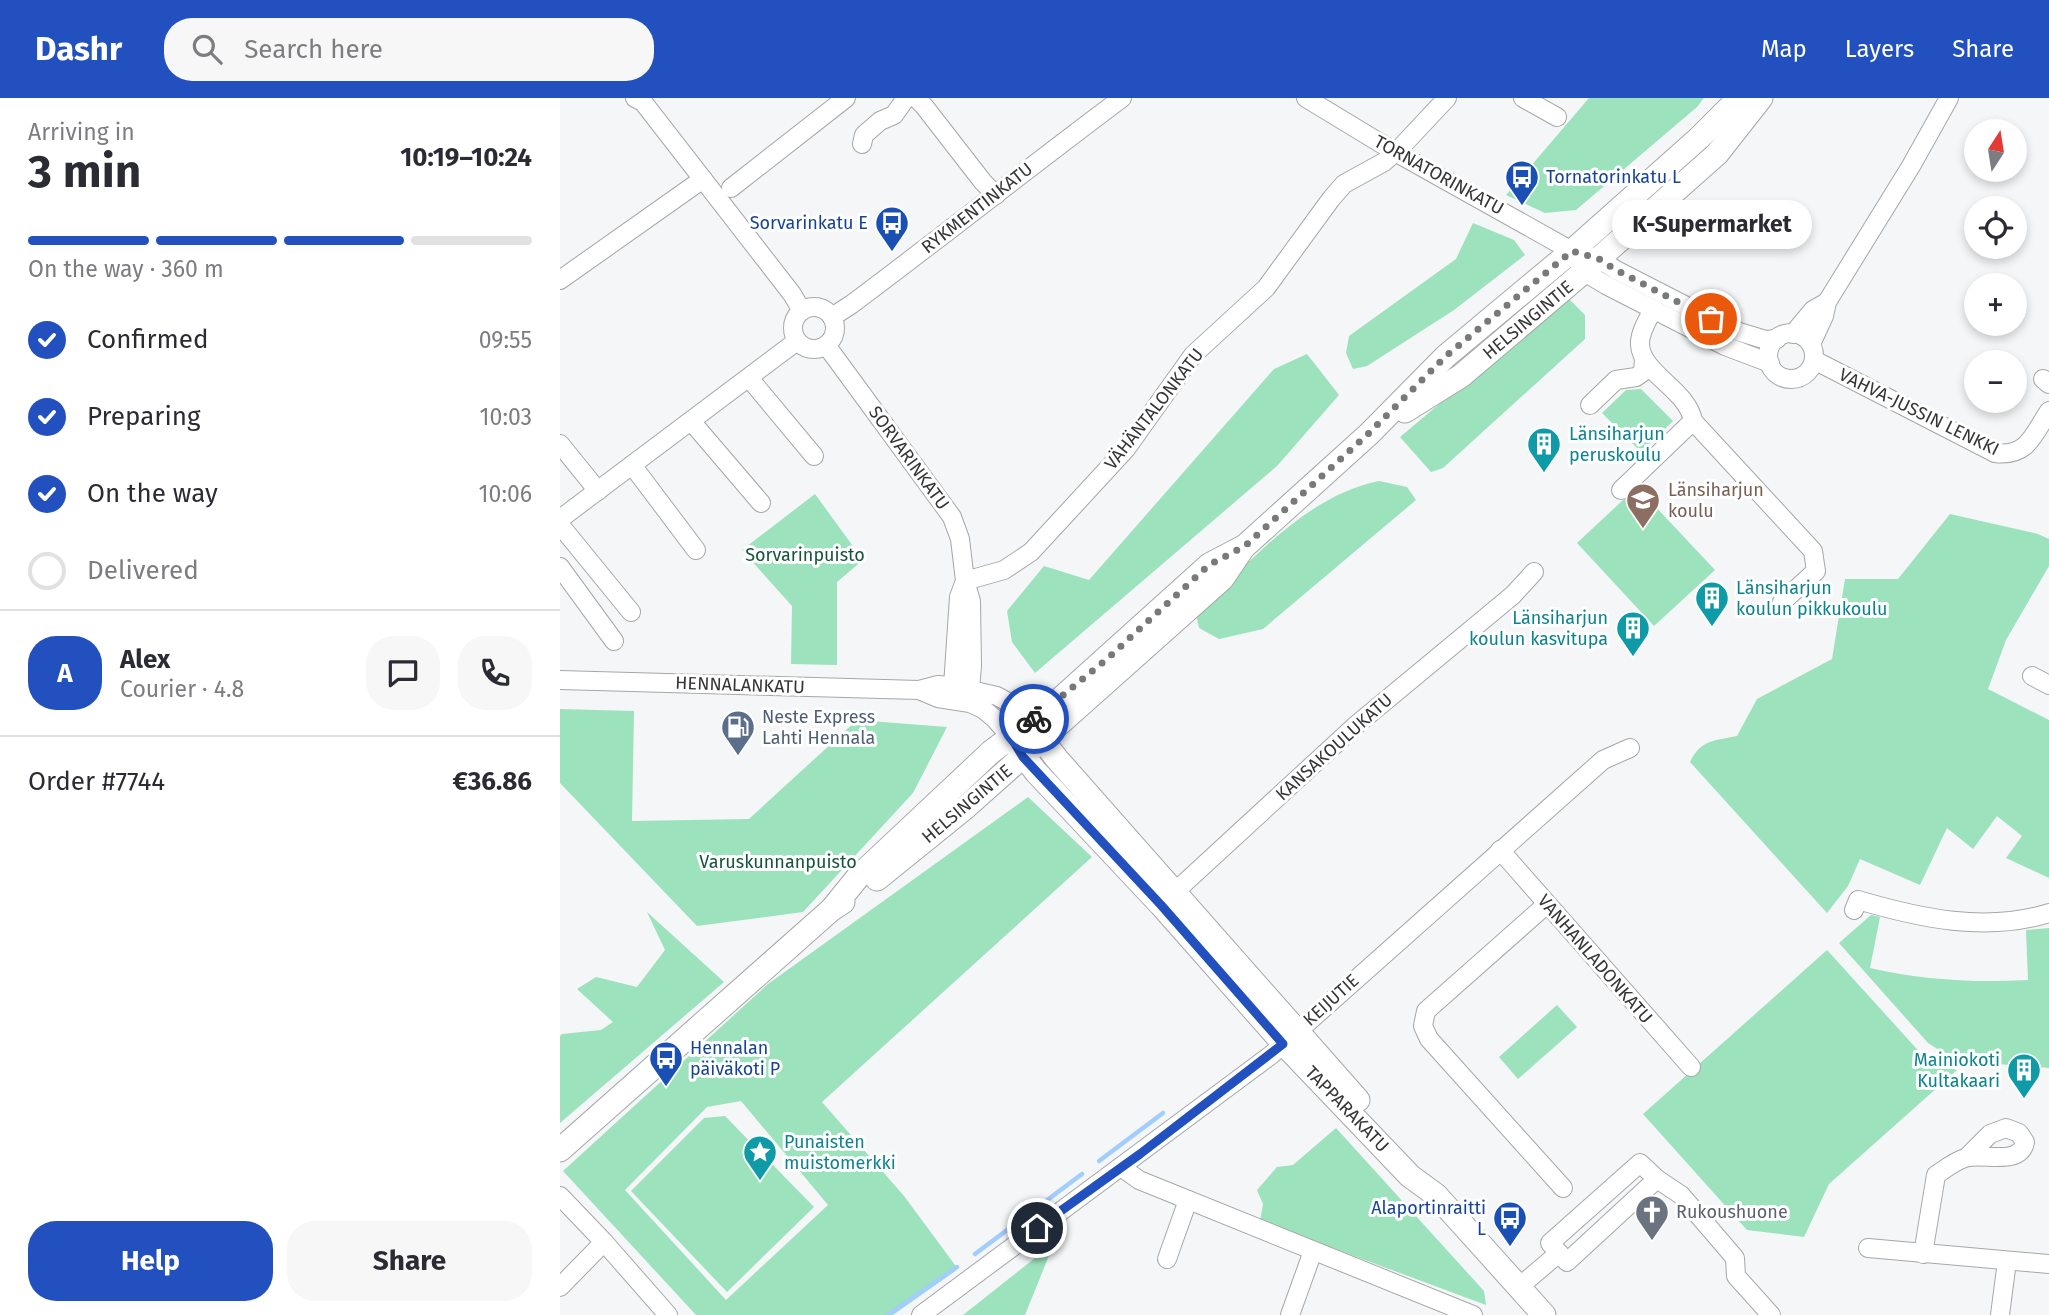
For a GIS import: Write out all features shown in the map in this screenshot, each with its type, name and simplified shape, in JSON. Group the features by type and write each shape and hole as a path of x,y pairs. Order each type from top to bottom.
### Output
{"main road":[{"name":"HELSINGINTIE","path":"560,1150 832,909 858,877 990,752 1027,733 1209,565 1245,546 1368,434 1446,356 1572,251 1699,138 1739,98"},
{"name":"HELSINGINTIE","path":"1368,434 1461,376 1591,265 1717,153 1761,98"},
{"name":"TAPPARAKATU","path":"1027,733 1023,757 1167,899"},
{"name":"TAPPARAKATU","path":"1027,733 1167,899 1410,1176 1436,1195 1544,1315"},
{"name":"HELSINGINTIE","path":"832,909 871,885 1023,757"}],"street":[{"path":"635,98 643,102 802,310"},
{"path":"731,188 846,98"},
{"path":"863,144 864,135 880,121 894,115 906,98"},
{"path":"916,98 996,195"},
{"name":"RYKMENTINKATU","path":"832,317 1122,98"},
{"name":"TORNATORINKATU","path":"1306,98 1395,152 1572,251"},
{"name":"VÄHÄNTALONKATU","path":"965,581 1004,570 1031,552 1126,449 1193,355 1266,288 1344,184 1384,162 1447,98"},
{"path":"1523,98 1557,117"},
{"path":"1827,302 1813,310 1771,347 1770,363 1775,373 1790,379 1806,374 1827,302 1912,166 1949,98"},
{"path":"560,280 703,180"},
{"path":"1572,251 1653,309 1725,346 1770,363"},
{"path":"1591,265 1637,281 1733,330 1766,340 1785,336 1803,337 1812,352"},
{"path":"813,307 825,310 832,317 835,327 833,337 826,345 818,349 806,348 797,341 793,331 795,319 802,310 813,307"},
{"path":"1590,405 1616,380 1636,377 1643,372 1644,359 1640,345 1642,332 1653,309"},
{"path":"560,519 797,341"},
{"name":"SORVARINKATU","path":"826,345 952,517 960,538 965,581 959,597 961,692"},
{"name":"VAHVA-JUSSIN LENKKI","path":"1812,352 1995,453 2009,454 2022,449 2049,411"},
{"path":"1644,359 1692,411 1693,421 1813,551 1816,571 1782,602"},
{"path":"749,378 814,456"},
{"path":"691,421 761,503"},
{"path":"1622,490 1693,421"},
{"path":"560,444 598,491"},
{"path":"632,465 696,550"},
{"path":"560,525 631,612"},
{"path":"560,567 614,641"},
{"name":"KANSAKOULUKATU","path":"1167,899 1355,726 1513,595 1534,572"},
{"path":"2032,676 2049,685"},
{"name":"HENNALANKATU","path":"560,680 919,690 938,698 961,692 976,706 1027,733"},
{"name":"KEIJUTIE","path":"921,1315 1121,1167 1290,1037 1603,760 1630,748"},
{"name":"VANHANLADONKATU","path":"1500,850 1690,1067"},
{"path":"1854,910 1857,900 1898,912 1944,920 1985,923 2019,921 2049,913"},
{"path":"1547,904 1426,1011 1423,1026 1429,1039 1563,1188"},
{"path":"1923,1254 1936,1175 1967,1157"},
{"path":"1657,1179 1567,1262 1550,1243 1640,1163 1657,1179 1681,1195 1735,1258 1735,1276 1771,1315"},
{"path":"1121,1167 1139,1180 1466,1313"},
{"path":"560,1196 668,1315"},
{"path":"1167,1259 1188,1200"},
{"path":"560,1287 604,1242"},
{"path":"1868,1248 2049,1264"},
{"path":"1290,1315 1313,1251"},
{"path":"1519,1287 1559,1253"},
{"path":"2000,1315 2007,1261"}],"green space":[{"path":"1589,98 1704,98 1697,107 1576,210 1545,213 1506,195"},
{"path":"1473,223 1514,240 1525,255 1454,310 1367,366 1353,369 1346,353 1349,336 1456,259"},
{"path":"1567,297 1585,315 1585,339 1443,468 1431,472 1400,437"},
{"path":"1307,354 1339,395 1277,466 1035,673 1012,642 1007,611 1044,566 1089,580 1274,369"},
{"path":"1641,389 1673,421 1641,452 1602,413 1626,390"},
{"path":"1379,481 1407,487 1416,500 1263,629 1219,639 1199,628 1196,614 1279,534 1326,501"},
{"path":"1637,487 1715,570 1654,626 1577,543"},
{"name":"Sorvarinpuisto","path":"815,494 863,560 837,582 837,665 791,664 792,606 742,550"},
{"path":"1950,514 2038,534 2049,539 2049,566 2006,640 1988,689 2049,720 2049,878 2006,858 2022,836 1997,816 1973,849 1947,828 1920,885 1860,859 1848,886 1827,913 1690,762 1704,745 1737,736 1757,699 1832,659 1845,579 1898,579"},
{"name":"Varuskunnanpuisto","path":"560,709 634,711 632,821 749,819 857,720 947,727 913,793 803,912 697,926 560,783"},
{"path":"1028,797 1092,857 822,1102 904,1196 958,1269 893,1315 696,1315 563,1171 768,984","holes":["741,1101 828,1205 726,1300 625,1190 707,1107"]},
{"path":"647,912 724,982 560,1123 560,1036 601,1030 613,1022 577,989 596,977 637,987 665,950"},
{"path":"1871,915 1880,917 1870,968 1949,980 2028,980 2026,930 2049,928 2049,1068 1970,1060 1941,1051 1928,1043 1839,943"},
{"path":"1827,950 1925,1058 1957,1070 1829,1184 1804,1237 1747,1230 1643,1114"},
{"path":"1557,1005 1577,1027 1518,1079 1499,1057"},
{"path":"725,1116 814,1207 727,1292 631,1191 704,1118"},
{"path":"1336,1128 1484,1291 1486,1305 1260,1221 1263,1204 1257,1190 1277,1167 1293,1165"},
{"path":"1054,1243 1025,1315 963,1315"}],"waterway":[{"path":"1099,1161 1163,1113"},
{"path":"975,1254 1082,1174"},
{"path":"888,1315 957,1267"}],"way so far":[{"path":"1034,719 1108,658 1209,565 1245,546 1368,434 1446,356 1572,251 1599,259 1711,319"}],"place":[{"name":"Tornatorinkatu L","path":"1522,207"},
{"name":"Sorvarinkatu E","path":"892,253"},
{"name":"K-Supermarket","path":"1711,319"},
{"name":"Länsiharjun peruskoulu","path":"1544,474"},
{"name":"Länsiharjun koulu","path":"1643,530"},
{"name":"Länsiharjun koulun pikkukoulu","path":"1712,628"},
{"name":"Länsiharjun koulun kasvitupa","path":"1633,658"},
{"name":"Neste Express Lahti Hennala","path":"738,757"},
{"name":"Hennalan päiväkoti P","path":"666,1088"},
{"name":"Mainiokoti Kultakaari","path":"2024,1100"},
{"name":"Punaisten muistomerkki","path":"760,1182"},
{"name":"Rukoushuone","path":"1652,1242"},
{"name":"Alaportinraitti L","path":"1510,1248"}],"route":[{"path":"1034,719 1011,737 1023,757 1161,905 1283,1044 1140,1154 1037,1228"}]}
